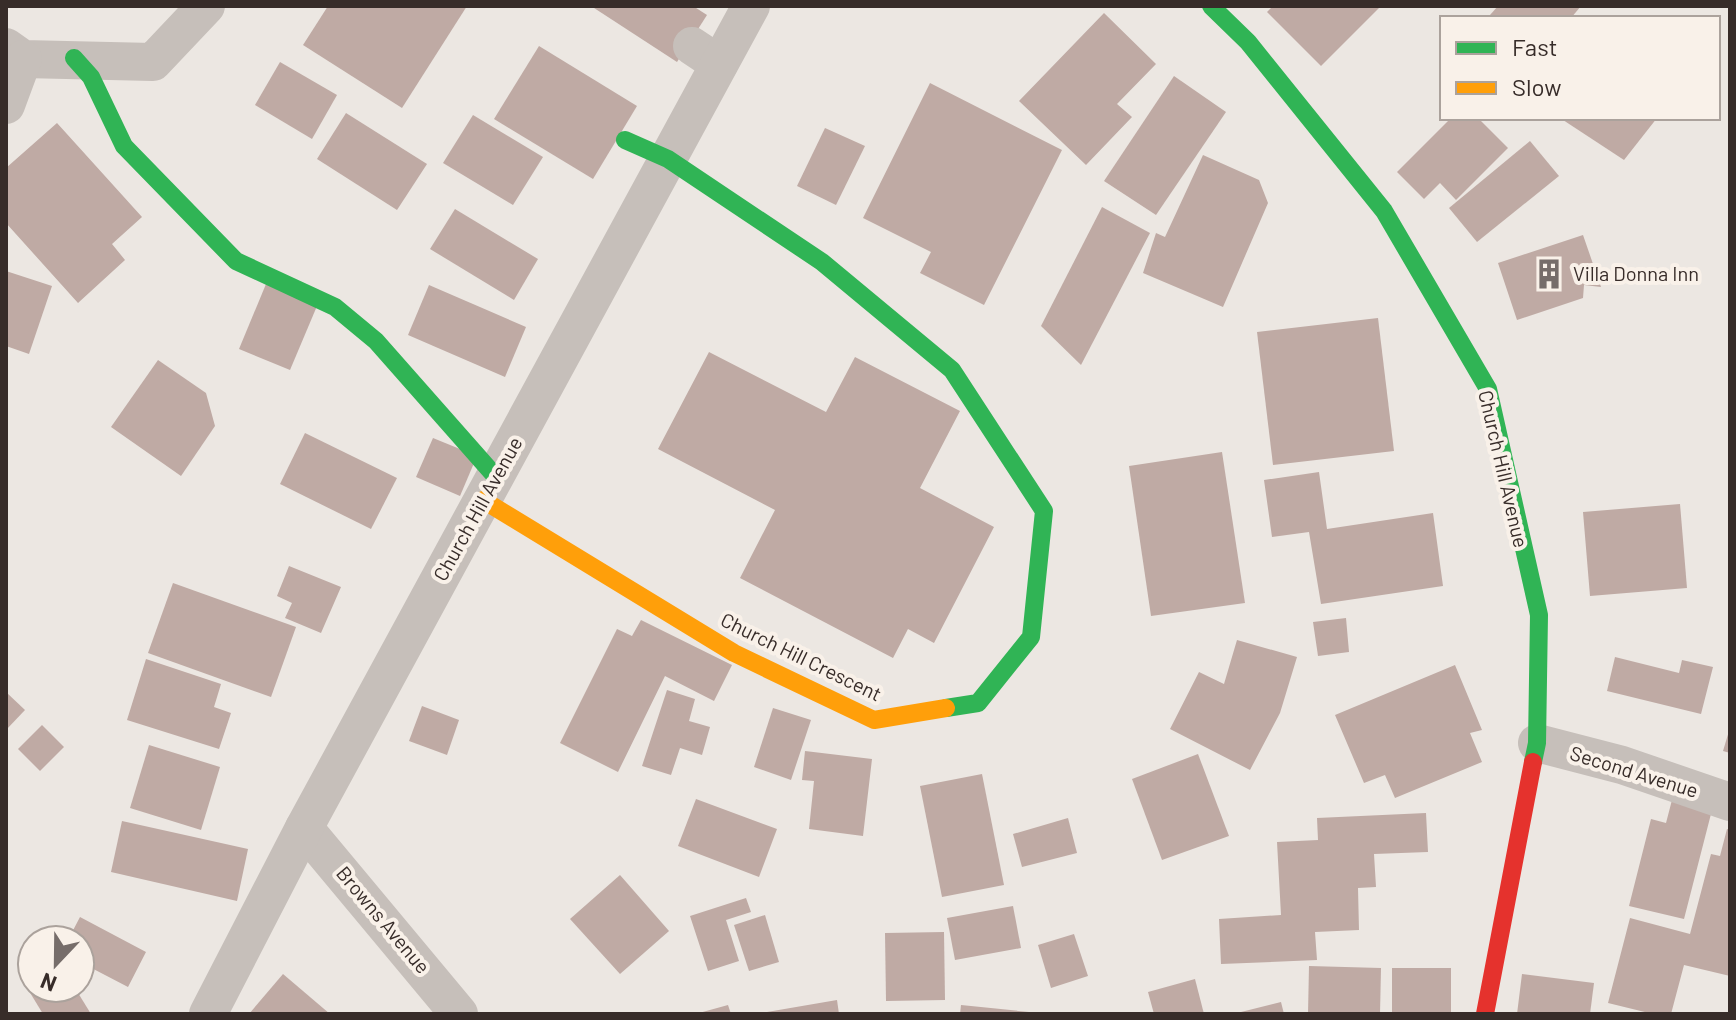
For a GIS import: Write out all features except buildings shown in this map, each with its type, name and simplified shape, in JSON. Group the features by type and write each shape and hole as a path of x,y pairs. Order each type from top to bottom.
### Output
{"street":[{"path":"6,105 14,53 153,62 206,6"},
{"name":"Church Hill Avenue","path":"208,1014 304,828 668,159 706,55 751,6"},
{"name":"Church Hill Avenue","path":"1211,6 1248,42 1384,211 1488,389 1539,615 1537,743 1485,1014"},
{"name":"Church Hill Crescent","path":"74,58 91,77 124,146 236,261 335,307 376,341 489,488 734,653 874,720 978,703 1031,637 1044,511 952,370 822,262 668,159 625,140"},
{"name":"Second Avenue","path":"1537,743 1622,765 1730,802"},
{"name":"Browns Avenue","path":"304,828 459,1014"}],"traffic: fast":[{"path":"1211,6 1248,42 1384,211 1488,389 1539,615 1537,743 1533,762"},
{"path":"74,58 91,77 124,146 236,261 335,307 376,341 496,477"},
{"path":"625,140 668,159 822,262 952,370 1044,511 1031,637 978,703 946,708"}],"traffic: slow":[{"path":"483,500 734,653 874,720 946,708"}],"traffic: jam":[{"path":"1485,1014 1533,762"}],"place":[{"name":"Villa Donna Inn","path":"1549,274"}]}
